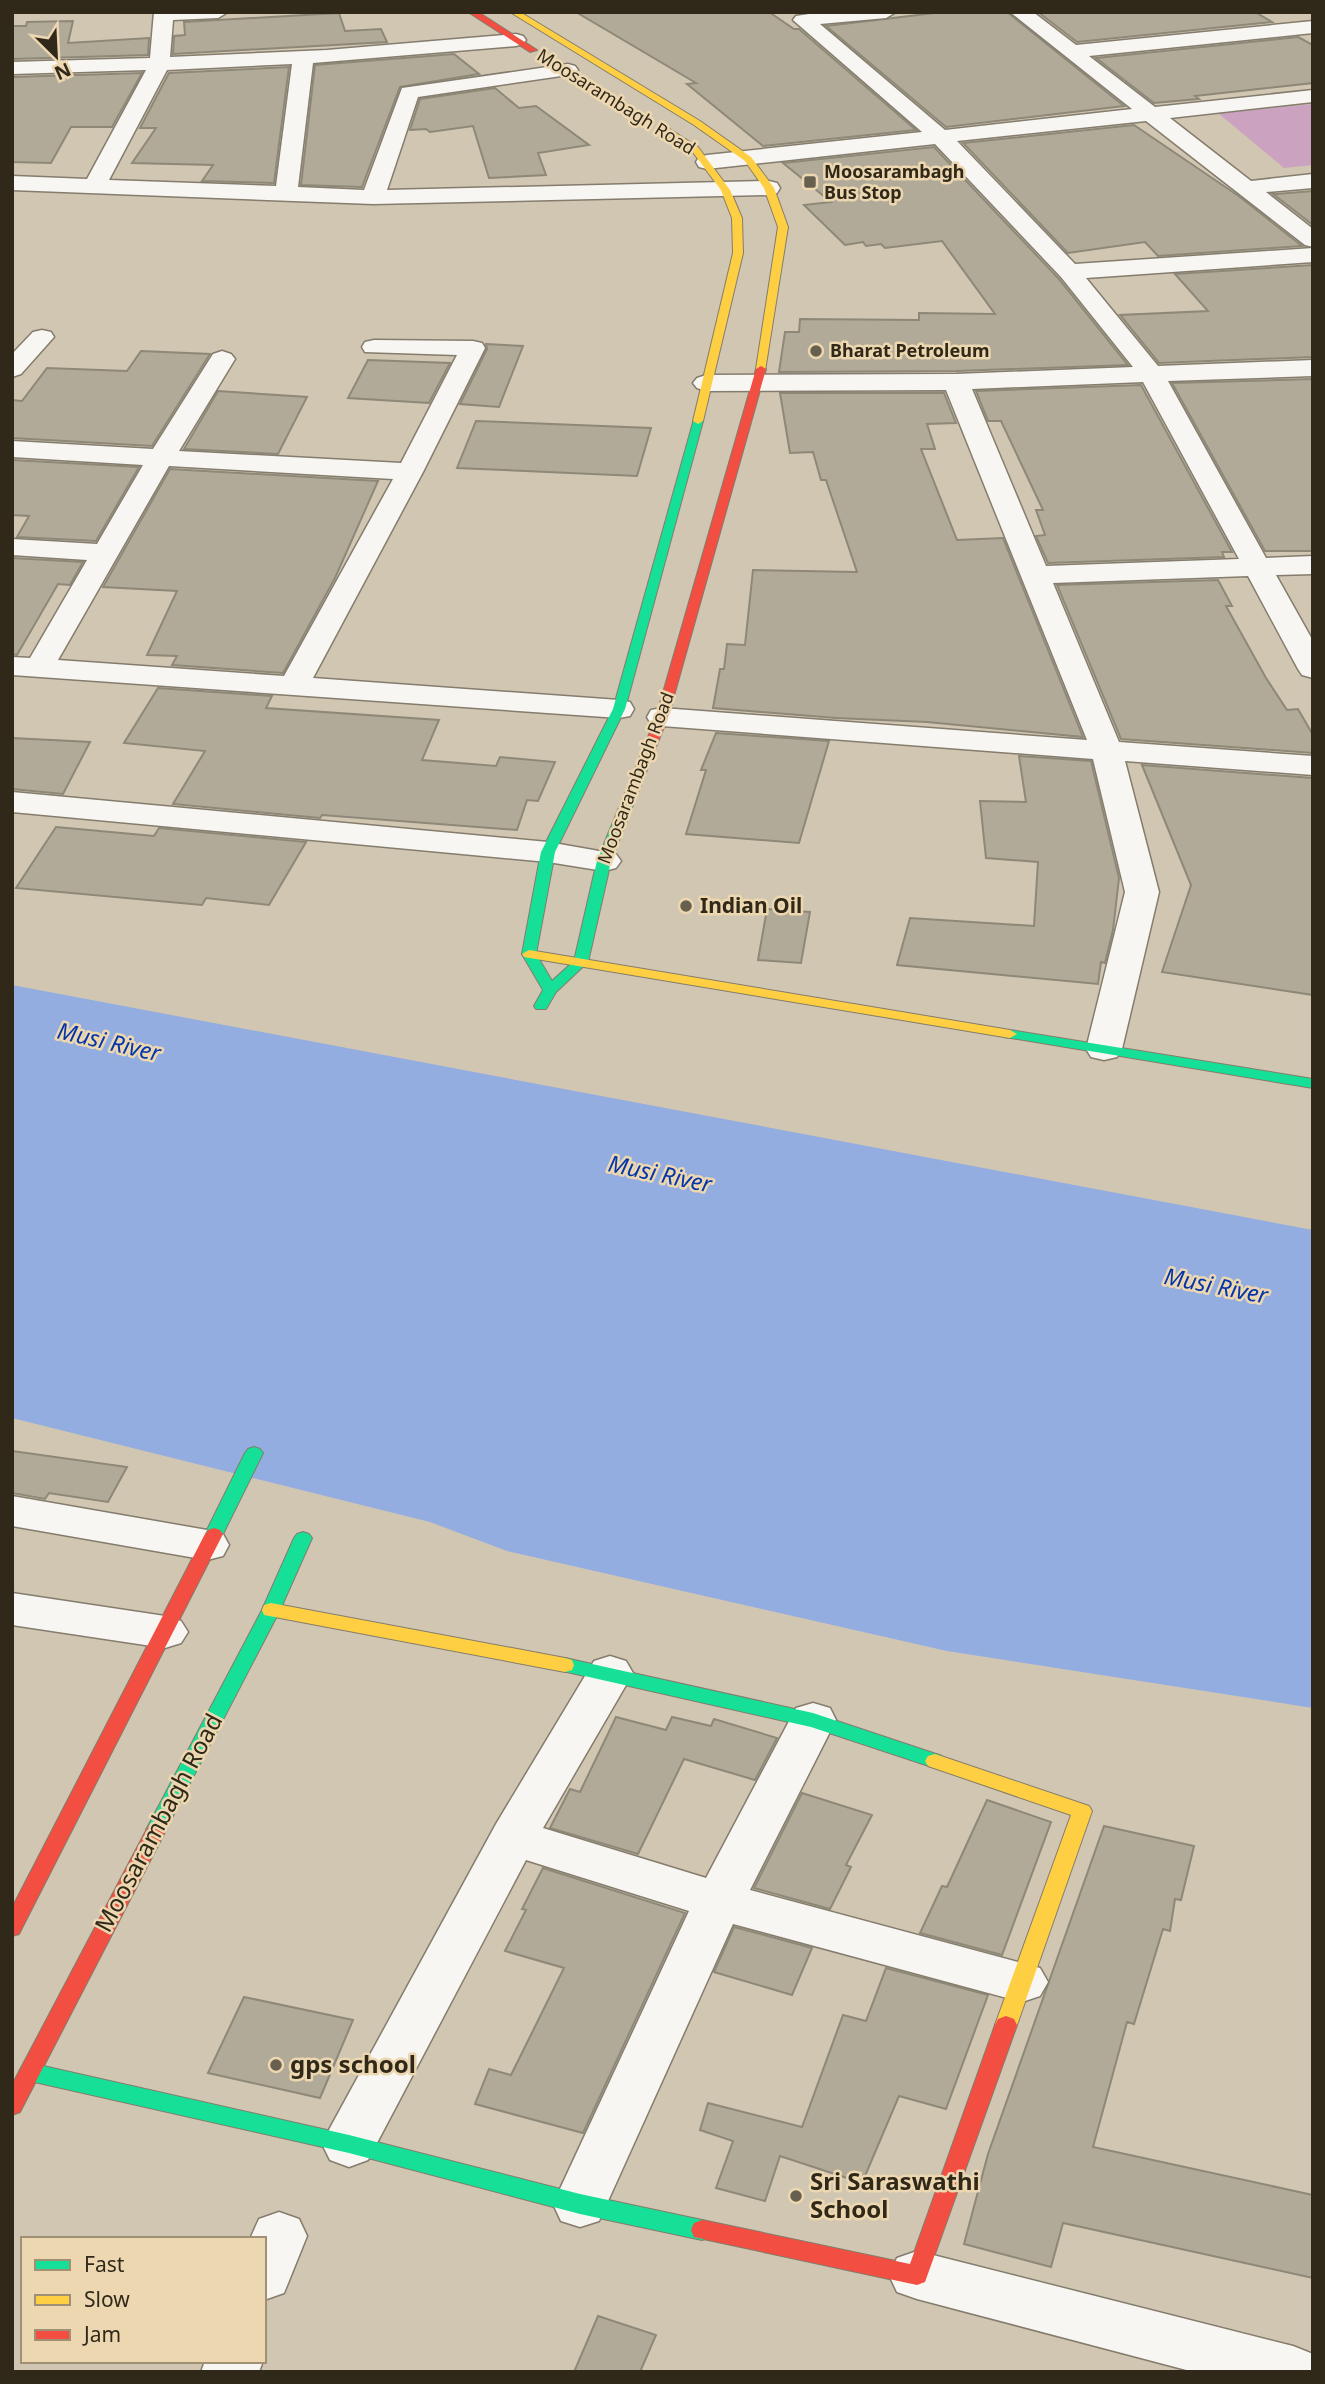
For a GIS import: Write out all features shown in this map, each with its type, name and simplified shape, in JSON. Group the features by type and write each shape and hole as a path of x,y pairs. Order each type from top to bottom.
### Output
{"main road":[{"name":"Moosarambagh Road","path":"472,12 573,74"},
{"name":"Moosarambagh Road","path":"514,12 697,123 748,159 769,188 781,219 782,242 759,385 662,717 604,860 580,962"},
{"name":"Moosarambagh Road","path":"529,954 548,852 619,709 682,485 738,253 737,218 725,190 707,162 695,149 648,120"},
{"path":"529,954 1313,1084"},
{"path":"529,954 550,990"},
{"path":"541,1006 550,990 580,962"},
{"path":"12,1928 166,1632 254,1453"},
{"name":"Moosarambagh Road","path":"12,2106 271,1610 303,1538"},
{"path":"30,2072 349,2144 580,2204 917,2275 1083,1811 813,1720 610,1673 271,1610"}],"street":[{"path":"95,185 159,66 164,13 218,12"},
{"path":"886,12 803,20 940,136 1069,272 1152,375 1313,669"},
{"path":"1020,12 1313,240"},
{"path":"1071,52 1313,27"},
{"path":"12,68 159,66 303,58 409,52 516,40"},
{"path":"59,45 60,67"},
{"path":"286,195 303,58"},
{"path":"373,197 409,92 573,74"},
{"path":"707,162 1313,96"},
{"path":"1244,188 1313,181"},
{"path":"12,183 373,197 769,188"},
{"path":"1069,272 1313,255"},
{"path":"12,369 42,337"},
{"path":"294,686 410,472 473,348 374,347"},
{"path":"26,667 104,553 222,359"},
{"path":"706,383 759,385 956,382 1313,368"},
{"path":"956,382 1107,751 1142,892 1104,1049"},
{"path":"12,449 410,472"},
{"path":"12,547 104,553"},
{"path":"1036,575 1313,565"},
{"path":"26,667 619,709"},
{"path":"662,717 1313,766"},
{"path":"12,802 548,852 604,860"},
{"path":"12,1511 207,1545"},
{"path":"12,1609 166,1632"},
{"path":"349,2144 513,1837 610,1673"},
{"path":"580,2204 719,1901 813,1720"},
{"path":"513,1837 719,1901 1022,1982"},
{"path":"917,2275 1293,2372"}],"shaded area":[{"path":"1313,104 1313,165 1284,168 1218,113"}],"water":[{"name":"Musi River","path":"12,985 1313,1230 1313,1708 947,1651 507,1551 430,1522 12,1418"}],"building":[{"path":"576,12 769,12 794,29 799,29 916,130 763,146 687,84 696,83"},
{"path":"943,12 1007,12 1124,106 946,127 826,26"},
{"path":"1038,12 1255,12 1272,22 1077,42"},
{"path":"339,13 345,31 381,29 387,42 173,54 174,36 185,35 184,22"},
{"path":"73,21 68,43 149,38 148,55 12,59 12,26 26,26 27,22"},
{"path":"1298,37 1313,45 1313,83 1195,96 1199,99 1154,103 1096,58"},
{"path":"454,54 479,74 400,87 362,187 301,185 315,65"},
{"path":"289,67 274,183 202,181 213,165 132,163 156,128 140,128 169,73"},
{"path":"142,73 112,127 71,127 51,163 12,162 12,77"},
{"path":"495,88 519,108 536,106 589,145 538,153 546,175 489,178 473,126 430,132 426,129 410,130 420,99"},
{"path":"1134,125 1240,197 1302,246 1158,256 1145,242 1068,253 963,143"},
{"path":"934,147 1059,279 1128,365 956,371 779,372 785,332 799,332 800,319 919,320 919,313 995,314 942,241 885,248 881,244 866,246 863,242 845,245 804,205 831,202 783,163"},
{"path":"1313,191 1313,225 1273,194 1276,194"},
{"path":"1313,265 1313,357 1159,363 1120,315 1208,311 1175,274"},
{"path":"486,344 523,346 499,407 460,404 487,349"},
{"path":"141,351 210,354 152,446 12,438 12,400 22,401 47,368 127,371"},
{"path":"368,360 450,363 429,403 348,398"},
{"path":"1313,379 1313,551 1265,551 1172,383"},
{"path":"1141,385 1232,552 1222,552 1224,557 1048,563 1036,536 1045,535 1036,510 1043,510 1001,421 988,421 976,391"},
{"path":"218,391 307,397 278,454 184,449"},
{"path":"780,393 944,393 956,423 927,424 935,449 921,449 957,540 1003,538 1083,737 927,722 713,708 720,669 724,669 727,644 745,645 753,570 857,572 826,480 821,480 813,452 790,453"},
{"path":"476,421 651,428 637,476 457,468"},
{"path":"12,460 139,467 96,541 17,537 29,516 12,515"},
{"path":"170,469 378,481 335,578 283,673 172,665 177,656 147,655 177,591 103,587"},
{"path":"12,558 83,562 70,585 58,584 17,655 12,654"},
{"path":"1218,580 1232,606 1226,606 1266,678 1287,710 1298,709 1313,735 1313,753 1121,739 1057,585"},
{"path":"158,688 272,696 266,708 439,720 422,760 496,766 500,757 555,762 538,801 527,800 517,830 322,815 320,818 173,804 205,751 124,743"},
{"path":"716,733 829,741 799,843 686,834 706,770 701,770"},
{"path":"12,738 90,742 63,794 12,789"},
{"path":"1019,756 1091,761 1119,878 1113,930 1105,963 1101,962 1098,984 897,965 910,918 1034,926 1038,862 986,858 980,801 1026,802"},
{"path":"1142,765 1313,778 1313,995 1162,972 1191,885"},
{"path":"56,827 154,836 159,828 306,842 269,905 206,898 202,905 16,888"},
{"path":"767,909 810,912 801,963 758,960"},
{"path":"12,1451 127,1467 108,1502 49,1493 45,1499 12,1493"},
{"path":"616,1717 666,1730 672,1717 711,1726 714,1719 777,1738 755,1780 684,1759 638,1854 550,1828 570,1789 580,1792"},
{"path":"802,1793 872,1815 846,1865 851,1867 830,1909 754,1888"},
{"path":"987,1800 1051,1822 1002,1955 920,1933 942,1886 947,1887"},
{"path":"1104,1826 1194,1846 1181,1900 1175,1899 1170,1931 1163,1929 1134,2024 1127,2022 1093,2147 1313,2195 1313,2278 1063,2223 1051,2267 964,2244 988,2154"},
{"path":"543,1868 685,1913 583,2133 475,2104 489,2069 511,2075 564,1968 505,1951"},
{"path":"734,1927 812,1948 792,1995 714,1972"},
{"path":"886,1968 988,1995 946,2109 899,2096 862,2183 780,2156 765,2201 716,2188 733,2141 700,2130 708,2103 802,2127 843,2015 866,2021"},
{"path":"244,1997 353,2020 320,2098 208,2073"},
{"path":"598,2316 656,2335 640,2372 574,2372"}],"traffic: fast":[{"path":"550,990 529,954 548,852 619,709 698,421"},
{"path":"541,1006 550,990 581,962 604,861 648,752"},
{"path":"1010,1034 1313,1084"},
{"path":"214,1534 254,1453"},
{"path":"156,1830 271,1610 303,1538"},
{"path":"565,1665 813,1720 935,1761"},
{"path":"30,2072 349,2144 580,2204 702,2230"}],"traffic: slow":[{"path":"514,12 697,123 748,159 769,188 783,227 761,369"},
{"path":"665,130 695,149 725,190 737,218 738,253 698,421"},
{"path":"529,954 1010,1034"},
{"path":"271,1610 565,1665"},
{"path":"935,1761 1082,1811 1006,2025"}],"traffic: jam":[{"path":"472,12 533,50"},
{"path":"648,752 662,717 761,369"},
{"path":"12,1928 214,1534"},
{"path":"12,2106 156,1830"},
{"path":"702,2230 917,2275 1006,2025"}],"place":[{"name":"Moosarambagh Bus Stop","path":"810,182"},
{"name":"Bharat Petroleum","path":"816,351"},
{"name":"Indian Oil","path":"686,906"},
{"name":"gps school","path":"276,2065"},
{"name":"Sri Saraswathi School","path":"796,2196"}]}
